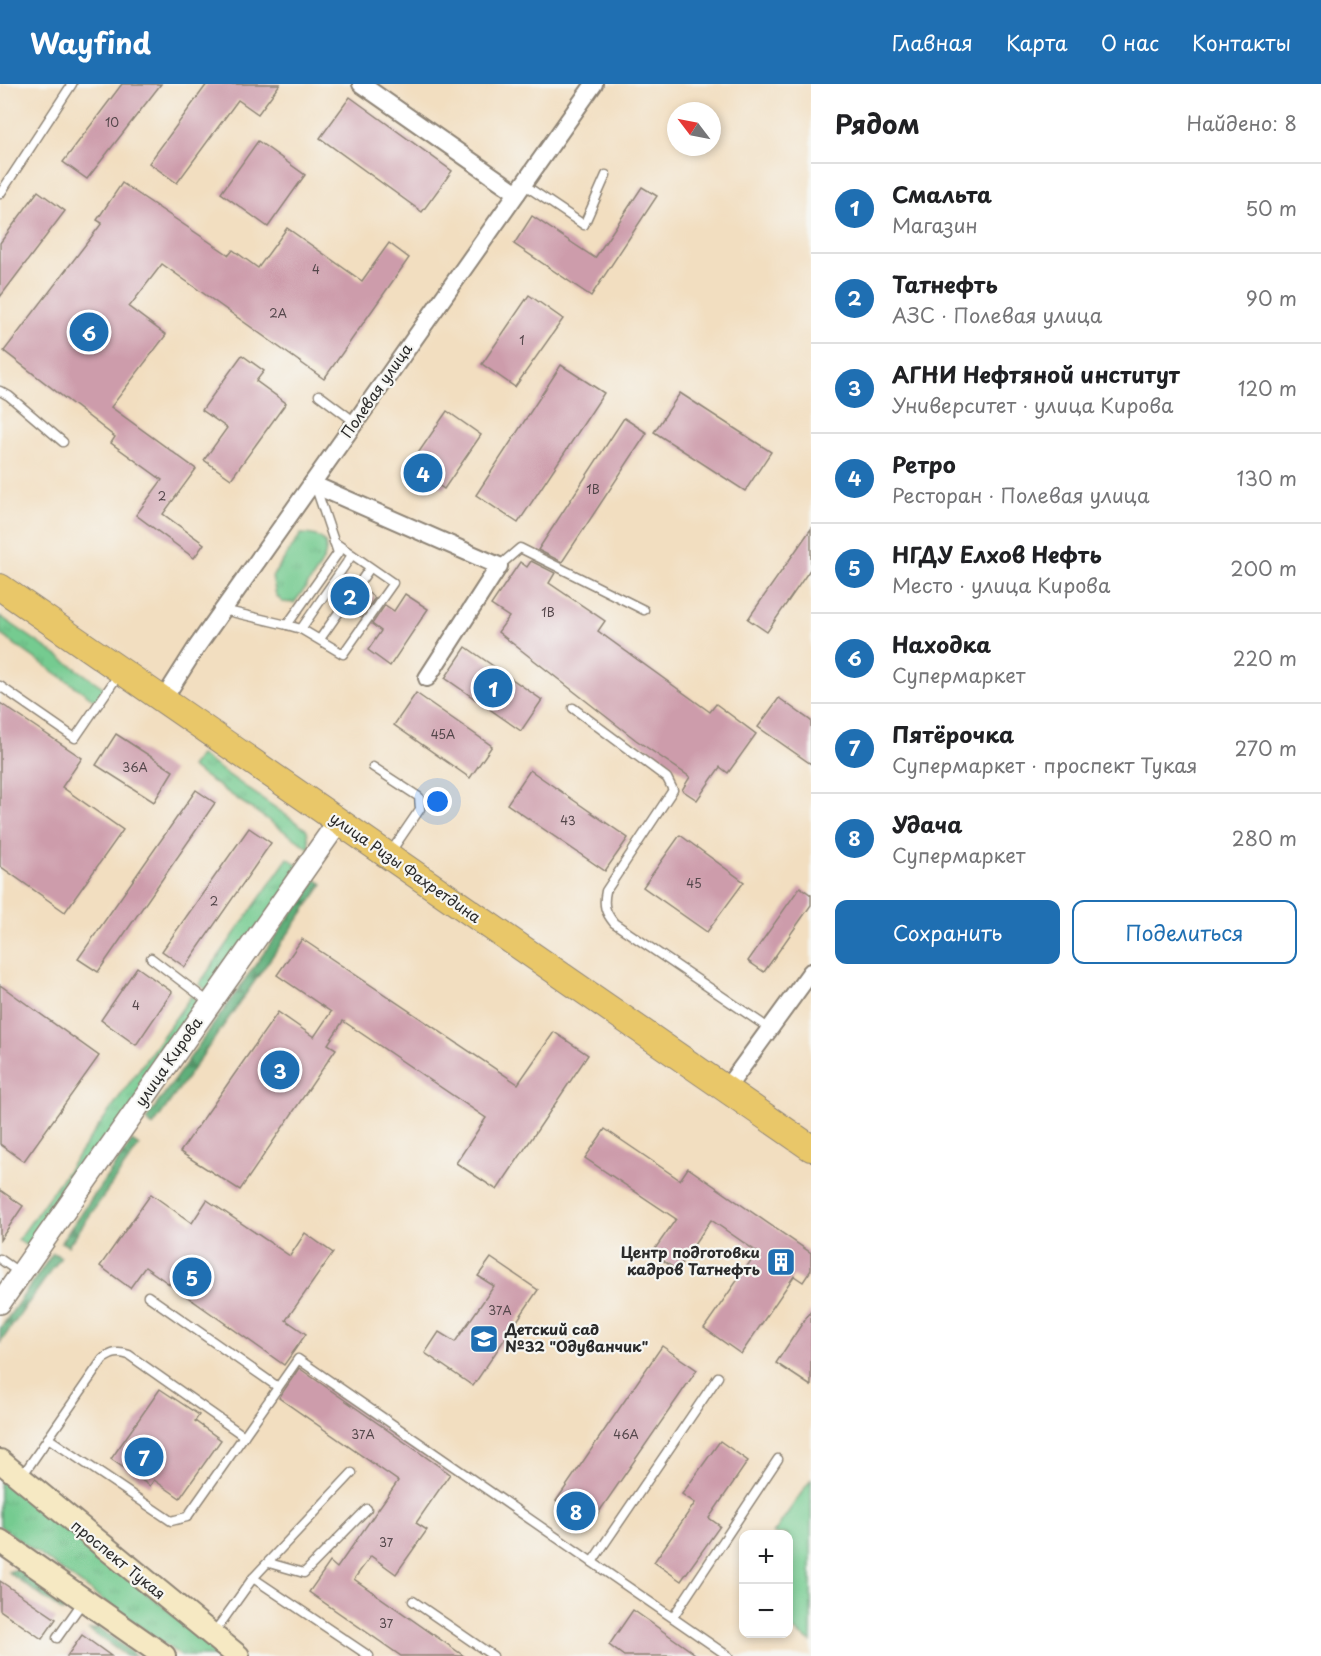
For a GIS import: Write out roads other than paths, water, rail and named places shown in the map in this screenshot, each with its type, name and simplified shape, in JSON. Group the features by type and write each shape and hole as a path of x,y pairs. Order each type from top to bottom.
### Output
{"main road":[{"name":"улица Ризы Фахретдина","path":"0,587 811,1148"},
{"name":"проспект Тукая","path":"0,1461 238,1656"},
{"path":"2,1546 164,1656"}],"street":[{"path":"361,84 520,188"},
{"name":"Полевая улица","path":"163,700 222,610 314,486 355,422 594,84"},
{"path":"314,486 500,566 427,678"},
{"name":"улица Кирова","path":"0,1303 338,822"},
{"path":"726,1089 811,972"}],"lane":[{"path":"0,194 72,84"},
{"path":"520,188 584,225 606,175"},
{"path":"0,391 63,442"},
{"path":"319,395 355,422"},
{"path":"287,625 338,554 314,486"},
{"path":"222,610 301,630 343,654 393,583 334,542"},
{"path":"500,566 520,548 644,610"},
{"path":"301,630 352,555"},
{"path":"320,639 370,568"},
{"path":"0,686 75,738 121,671"},
{"path":"573,708 667,778 673,790 606,891 604,903 606,913 614,922 770,1029"},
{"path":"373,766 419,797 420,809 388,856"},
{"path":"151,958 210,1004"},
{"path":"0,1259 21,1274"},
{"path":"148,1296 278,1388"},
{"path":"20,1479 103,1359 117,1352 129,1355 244,1436"},
{"path":"48,1438 171,1521 187,1517 298,1359 728,1656"},
{"path":"592,1562 718,1377"},
{"path":"673,1617 778,1459"},
{"path":"212,1636 253,1578 352,1473"},
{"path":"269,1563 304,1573 367,1509"},
{"path":"253,1578 369,1656"},
{"path":"57,1638 84,1600"},
{"path":"413,1601 493,1656"}],"place":[{"name":"Находка","path":"89,332"},
{"name":"Ретро","path":"423,473"},
{"name":"Татнефть","path":"350,596"},
{"name":"Смальта","path":"493,688"},
{"name":"АГНИ Нефтяной институт","path":"280,1070"},
{"name":"Центр подготовки кадров Татнефть","path":"781,1262"},
{"name":"НГДУ Елхов Нефть","path":"192,1277"},
{"name":"Детский сад №32 \"Одуванчик\"","path":"484,1339"},
{"name":"Пятёрочка","path":"144,1457"},
{"name":"Удача","path":"576,1511"}]}
